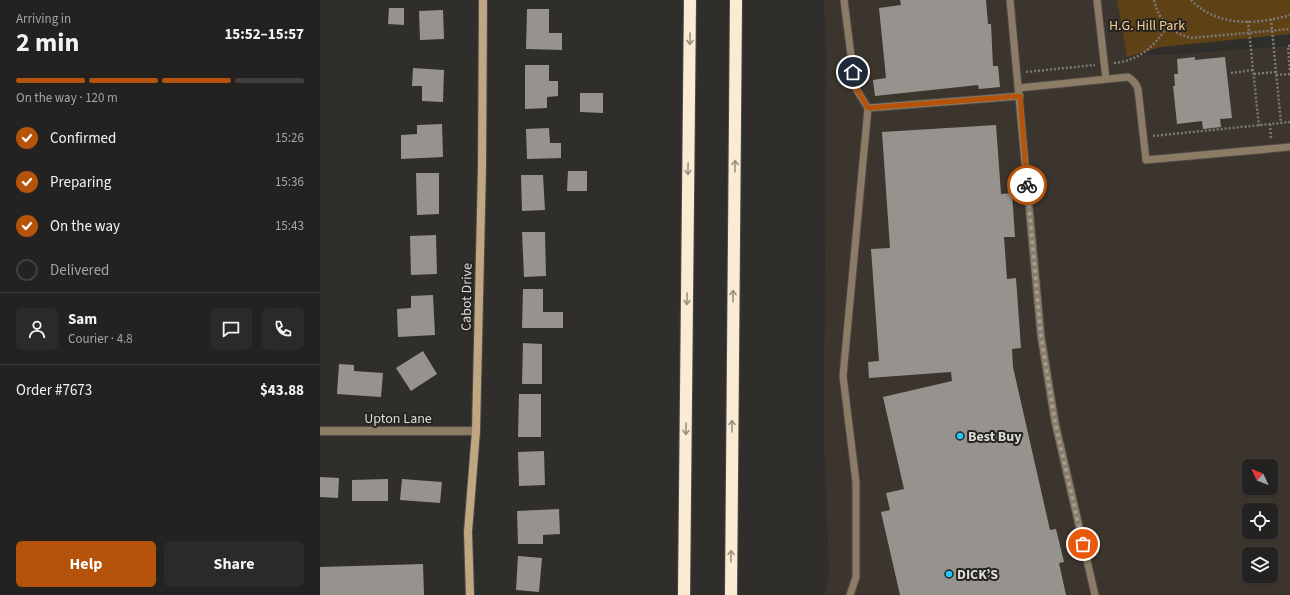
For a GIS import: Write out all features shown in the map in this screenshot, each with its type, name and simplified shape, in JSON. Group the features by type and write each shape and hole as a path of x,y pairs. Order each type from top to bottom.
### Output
{"highway":[{"path":"684,595 690,0"},
{"path":"731,595 736,0"}],"street":[{"name":"Cabot Drive","path":"470,595 468,532 476,431 482,167 483,0"},
{"name":"Upton Lane","path":"320,431 476,431"}],"lane":[{"path":"844,0 855,86 868,108 843,376 856,482 856,577 850,595"},
{"path":"1010,0 1041,336 1055,422 1095,595"},
{"path":"1097,0 1106,80"},
{"path":"1019,88 1128,77 1136,84 1146,160 1290,147"},
{"path":"868,108 1020,96"}],"path":[{"path":"1154,0 1157,10 1167,27 1182,35 1203,37 1290,29"},
{"path":"1191,0 1204,11 1219,19 1248,21 1271,19 1290,15"},
{"path":"1271,19 1281,123"},
{"path":"1248,21 1259,126"},
{"path":"1231,72 1276,74 1290,73 1288,46 1290,46"},
{"path":"1143,136 1290,122"}],"shaded area":[{"path":"824,0 1126,0 1131,55 1166,55 1290,46 1290,595 825,595 829,571 824,443 826,54"}],"green space":[{"name":"H.G. Hill Park","path":"1117,0 1290,0 1290,34 1161,47 1127,57"}],"building":[{"path":"900,0 986,0 988,24 991,24 993,66 998,66 1000,87 979,89 978,85 875,96 873,80 886,78 879,8 901,5"},
{"path":"389,8 404,8 404,25 388,24"},
{"path":"527,9 549,9 549,33 562,33 562,50 526,49"},
{"path":"443,10 444,39 420,40 419,11"},
{"path":"1195,57 1195,60 1225,57 1232,118 1220,119 1221,127 1203,129 1202,121 1177,124 1173,86 1175,86 1174,74 1178,74 1177,59"},
{"path":"525,65 549,65 549,81 558,81 558,96 547,97 547,108 525,109"},
{"path":"413,68 444,70 443,102 422,101 422,86 412,86"},
{"path":"580,93 603,93 603,113 580,112"},
{"path":"442,124 443,157 401,159 401,135 417,134 417,125"},
{"path":"996,125 1001,194 1012,193 1015,237 1004,237 1007,279 1016,278 1021,348 1012,349 1013,367 1050,530 1056,529 1064,562 1059,563 1066,595 900,595 881,512 890,510 886,493 904,489 883,397 952,381 951,372 869,378 868,362 879,361 871,249 890,248 882,132"},
{"path":"549,128 550,143 561,143 561,158 527,159 526,129"},
{"path":"568,171 587,171 587,191 567,191"},
{"path":"416,173 439,173 439,214 417,215"},
{"path":"521,175 543,175 545,210 522,211"},
{"path":"522,232 545,232 546,276 524,277"},
{"path":"436,235 437,274 411,275 410,236"},
{"path":"523,289 543,289 543,312 563,312 563,328 522,328"},
{"path":"433,295 435,335 398,337 397,309 411,308 411,296"},
{"path":"523,343 542,344 542,384 522,384"},
{"path":"423,351 437,374 411,391 396,368"},
{"path":"339,364 354,365 354,371 383,373 381,397 337,394"},
{"path":"519,394 541,394 541,437 518,437"},
{"path":"544,451 545,485 519,486 518,452"},
{"path":"320,477 339,478 338,498 320,497"},
{"path":"388,479 388,501 352,501 352,480"},
{"path":"402,479 442,482 440,503 400,500"},
{"path":"559,509 560,534 543,535 543,544 518,544 517,511"},
{"path":"518,556 542,558 539,592 516,590"},
{"path":"423,564 424,595 320,595 320,567"}],"way so far":[{"path":"1027,185 1041,336 1055,422 1083,544"}],"place":[{"name":"Best Buy","path":"960,436"},
{"name":"DICK’S","path":"949,574"}],"route":[{"path":"853,72 855,86 868,108 1020,96 1027,185"}]}
